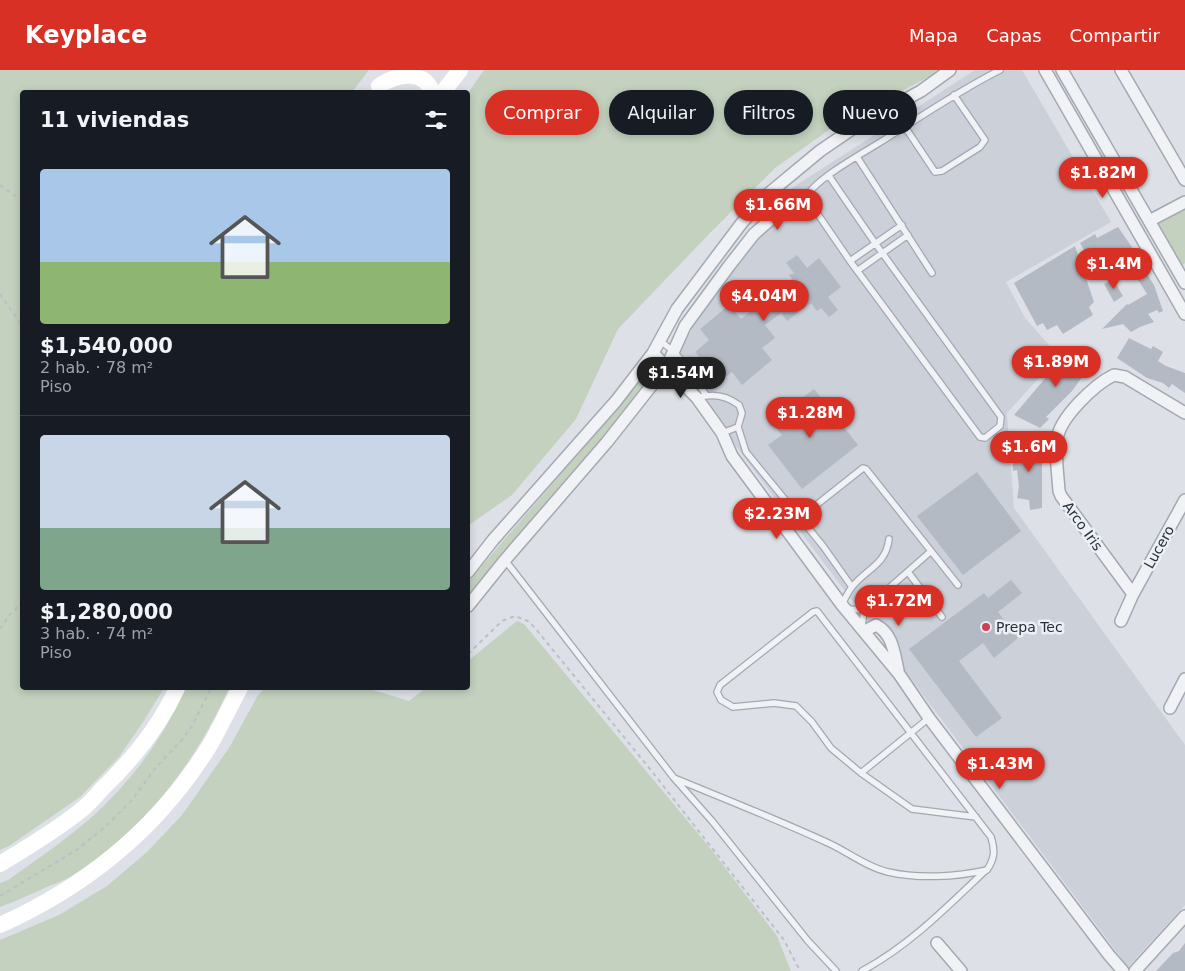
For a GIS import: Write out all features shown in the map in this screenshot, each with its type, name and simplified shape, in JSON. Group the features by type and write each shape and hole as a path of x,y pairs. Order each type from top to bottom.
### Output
{"main road":[{"path":"376,89 392,70"},
{"path":"444,90 460,70"},
{"path":"376,89 402,73 415,72 422,74 428,80 431,90"},
{"path":"0,864 41,840 82,810 118,773 147,738 176,690"},
{"path":"0,925 50,900 81,880 110,860 134,838 174,796 209,746 239,690"}],"street":[{"path":"470,569 493,540 616,401 653,353 677,309 762,199 820,151 855,127 921,91 950,70"},
{"path":"1045,70 1185,314"},
{"path":"1062,70 1149,221 1180,263 1185,282"},
{"path":"1121,70 1185,180"},
{"path":"1149,221 1185,202"},
{"path":"470,604 505,560 608,442 667,366 685,326 754,234 785,207"},
{"path":"741,224 754,234"},
{"path":"653,353 702,396 732,456 843,607 899,674 929,718 1109,956 1123,971"},
{"name":"Arco Iris","path":"1133,594 1061,496 1059,491 1057,440 1066,420 1083,398 1114,374 1125,377 1185,413"},
{"name":"Lucero","path":"1121,621 1133,594 1185,500"},
{"path":"863,630 876,625 889,635 899,674"},
{"path":"1170,708 1185,679"},
{"path":"1136,971 1185,916"},
{"path":"937,943 961,971"}],"lane":[{"path":"917,119 954,95 1000,70"},
{"path":"910,135 935,172 942,171 980,147 985,140 954,95"},
{"path":"829,176 882,253 1001,417 1000,426 985,438 980,437 857,271 806,197 811,190 829,176 892,135"},
{"path":"857,157 932,272"},
{"path":"850,261 902,225"},
{"path":"857,271 908,235"},
{"path":"660,341 682,359 702,396 725,397 739,405 742,413 738,427 746,452 800,518 852,587"},
{"path":"722,433 738,427"},
{"path":"800,518 865,468 958,585"},
{"path":"864,610 843,607 852,587 882,559 888,549 888,538"},
{"path":"863,630 864,610 930,552"},
{"path":"505,560 674,778 808,940 836,971"},
{"path":"908,572 942,616"},
{"path":"862,971 929,925 987,870 993,861 995,848 991,837 976,817 911,732 817,611 812,612 718,688 718,695 721,700 733,707 774,703 796,706 812,722 832,748 861,773 912,809 976,817"},
{"path":"861,773 929,718"},
{"path":"674,778 828,843 880,870 934,876 957,876 987,870"}],"path":[{"path":"0,185 20,200"},
{"path":"0,294 20,323"},
{"path":"0,629 20,604"},
{"path":"470,652 502,621 515,616 528,621 579,680 750,895 784,940 800,971"},
{"path":"0,896 78,849 105,827 132,800 156,767 181,741 204,706 210,690"}],"shaded area":[{"name":"Prepa Tec","path":"975,70 1022,70 1111,222 1006,282 1025,318 1049,345 1056,359 1007,413 1014,508 1185,745 1185,905 1128,967 674,364 697,319 786,192 874,135 917,135 917,107"}],"green space":[{"path":"0,70 369,70 354,90 20,90 20,690 163,690 119,757 80,797 9,846 0,850"},
{"path":"484,70 942,70 904,90 823,90 823,134 775,168 618,329 576,419 512,495 470,524 470,90"},
{"path":"1185,204 1185,263 1181,266 1152,220"},
{"path":"652,363 658,368 643,390 470,593 470,580 639,383"},
{"path":"517,621 524,624 710,848 777,936 791,971 0,971 0,940 59,915 107,886 147,852 182,815 229,748 258,695 263,690 373,690 409,701 423,690 470,690 470,659"},
{"path":"185,690 228,690 216,716 184,768 165,793 122,838 98,858 67,878 0,907 0,883 8,880 62,842 108,802 146,756"}],"building":[{"path":"1118,227 1154,285 1163,311 1159,313 1157,310 1148,314 1154,322 1131,332 1123,324 1102,329 1127,304 1147,294 1123,256 1116,261 1109,248 1090,261 1080,243 1095,234 1097,238"},
{"path":"1075,246 1094,302 1089,307 1093,315 1063,334 1057,325 1047,330 1043,323 1037,326 1014,283"},
{"path":"797,255 807,268 819,258 841,287 828,297 838,310 829,317 821,308 817,311 811,303 787,321 781,313 765,325 775,338 762,348 772,360 742,385 732,372 720,381 695,352 709,340 700,329 729,305 741,319 763,301 766,303 784,289 783,287 792,279 789,275 794,273 786,263"},
{"path":"1113,279 1123,296 1114,302 1104,284"},
{"path":"1129,338 1151,349 1153,346 1163,352 1158,361 1185,373 1185,393 1172,384 1169,388 1163,383 1147,378 1117,358"},
{"path":"1082,346 1100,363 1092,372 1088,369 1072,391 1046,417 1049,419 1040,428 1014,415 1059,362 1063,365"},
{"path":"814,389 858,445 802,489 768,445 782,435 771,422"},
{"path":"1020,441 1041,444 1042,508 1030,510 1029,500 1017,498 1019,486 1017,470 1013,471 1012,457 1015,446 1020,446"},
{"path":"977,472 1021,531 963,575 917,516"},
{"path":"1011,580 1022,593 998,612 1018,638 994,658 983,643 959,661 1002,718 976,737 909,649 984,593 988,598"},
{"path":"1185,943 1185,971 1156,971 1173,953 1179,951"}],"place":[{"name":"Prepa Tec","path":"986,627"}]}
